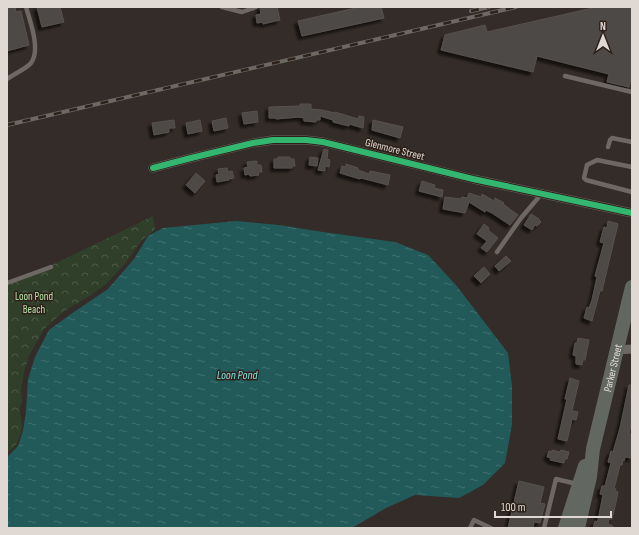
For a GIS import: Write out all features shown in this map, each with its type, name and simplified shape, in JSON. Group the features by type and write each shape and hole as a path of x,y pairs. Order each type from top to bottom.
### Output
{"main road":[{"name":"Parker Street","path":"578,528 590,477 593,449 632,287"},
{"name":"Parker Street","path":"565,528 584,467 593,449"}],"street":[{"name":"Glenmore Street","path":"153,168 253,143 273,140 306,140 323,142 473,179 632,213"},
{"path":"617,350 632,349"}],"lane":[{"path":"7,79 30,63 36,54 33,32 26,7"},
{"path":"222,7 242,12 256,7"},
{"path":"565,76 632,92"},
{"path":"608,147 612,138 632,142"},
{"path":"632,167 597,160 587,165 584,178 586,180 632,192"},
{"path":"497,252 541,193"},
{"path":"7,283 51,267"},
{"path":"544,528 556,479 578,484"},
{"path":"470,528 474,520 491,528"}],"green space":[{"name":"Loon Pond Beach","path":"153,216 155,230 142,240 124,265 106,284 90,296 66,310 44,329 29,356 24,373 21,388 22,402 20,408 22,426 21,433 16,445 7,453 7,284 19,281"}],"water":[{"name":"Loon Pond","path":"236,221 279,225 395,242 428,255 456,285 508,353 512,386 512,424 505,463 483,485 459,498 415,495 386,508 352,528 7,528 7,457 18,446 23,431 28,379 35,357 49,330 108,289 134,259 148,236 163,228"}],"building":[{"path":"7,7 15,7 16,12 21,11 29,45 7,51"},
{"path":"37,7 60,7 64,22 42,27"},
{"path":"260,7 277,7 280,20 263,24 263,22 257,23 256,15 261,14"},
{"path":"360,7 381,7 384,18 302,36 298,21"},
{"path":"597,7 632,7 632,74 629,87 607,82 609,74 537,56 533,72 441,50 445,35 485,25 487,32"},
{"path":"300,104 311,104 311,109 335,112 358,119 359,116 364,117 363,128 333,122 333,120 320,116 320,120 316,120 316,122 304,121 304,118 299,117 276,119 269,118 269,107 300,106"},
{"path":"257,111 258,122 244,124 242,113"},
{"path":"226,118 228,128 214,131 212,121"},
{"path":"174,120 175,128 169,128 169,132 154,135 152,123"},
{"path":"200,120 202,131 188,134 186,123"},
{"path":"373,120 403,127 400,138 372,130"},
{"path":"324,149 328,150 327,159 330,160 329,167 325,166 325,171 318,170"},
{"path":"278,157 290,157 290,159 294,159 295,166 292,166 292,168 274,168 274,159 278,159"},
{"path":"310,157 318,158 317,166 309,165"},
{"path":"257,161 257,165 261,165 262,172 258,172 259,175 245,175 244,168 248,167 247,162"},
{"path":"346,164 369,174 370,171 390,175 388,185 340,173 342,166 346,167"},
{"path":"227,168 228,172 232,171 234,178 217,182 216,175 219,174 218,169"},
{"path":"196,173 205,181 195,193 186,185"},
{"path":"422,181 435,185 434,188 443,190 442,197 419,191"},
{"path":"469,193 481,197 482,194 494,201 495,198 504,203 503,204 518,215 510,225 492,213 486,210 485,212 469,202 465,213 443,209 445,197 461,199 462,197 467,198"},
{"path":"531,214 541,222 537,226 535,225 532,230 524,225"},
{"path":"608,221 618,224 602,291 600,291 592,321 584,318 587,307 589,308 592,300 597,277 595,276 604,243 600,242 604,227 607,228"},
{"path":"484,224 489,228 488,230 498,238 487,252 481,248 487,241 477,234"},
{"path":"506,256 511,261 499,271 495,266"},
{"path":"484,267 490,274 481,283 474,276"},
{"path":"578,338 589,340 585,360 583,360 582,365 576,364 576,356 573,355 575,343 577,343"},
{"path":"570,378 579,381 572,411 578,412 576,420 572,419 567,441 558,439"},
{"path":"629,385 632,385 632,421 629,434 632,434 632,458 625,457 622,465 620,465 614,489 618,492 617,498 612,519 609,519 608,524 613,526 612,528 593,528 595,521 597,522 598,520 603,495 600,494 602,486 605,486 611,463 608,462 611,451 613,452 620,428"},
{"path":"552,450 569,452 564,463 550,460 551,458 547,457 549,451 552,452"},
{"path":"519,481 544,487 540,503 545,504 540,523 534,522 533,528 508,528"}],"railway":[{"path":"471,11 489,7"},
{"path":"7,125 516,7"}],"cycle path":[{"path":"153,168 253,143 273,140 306,140 323,142 473,179 632,213"}]}
